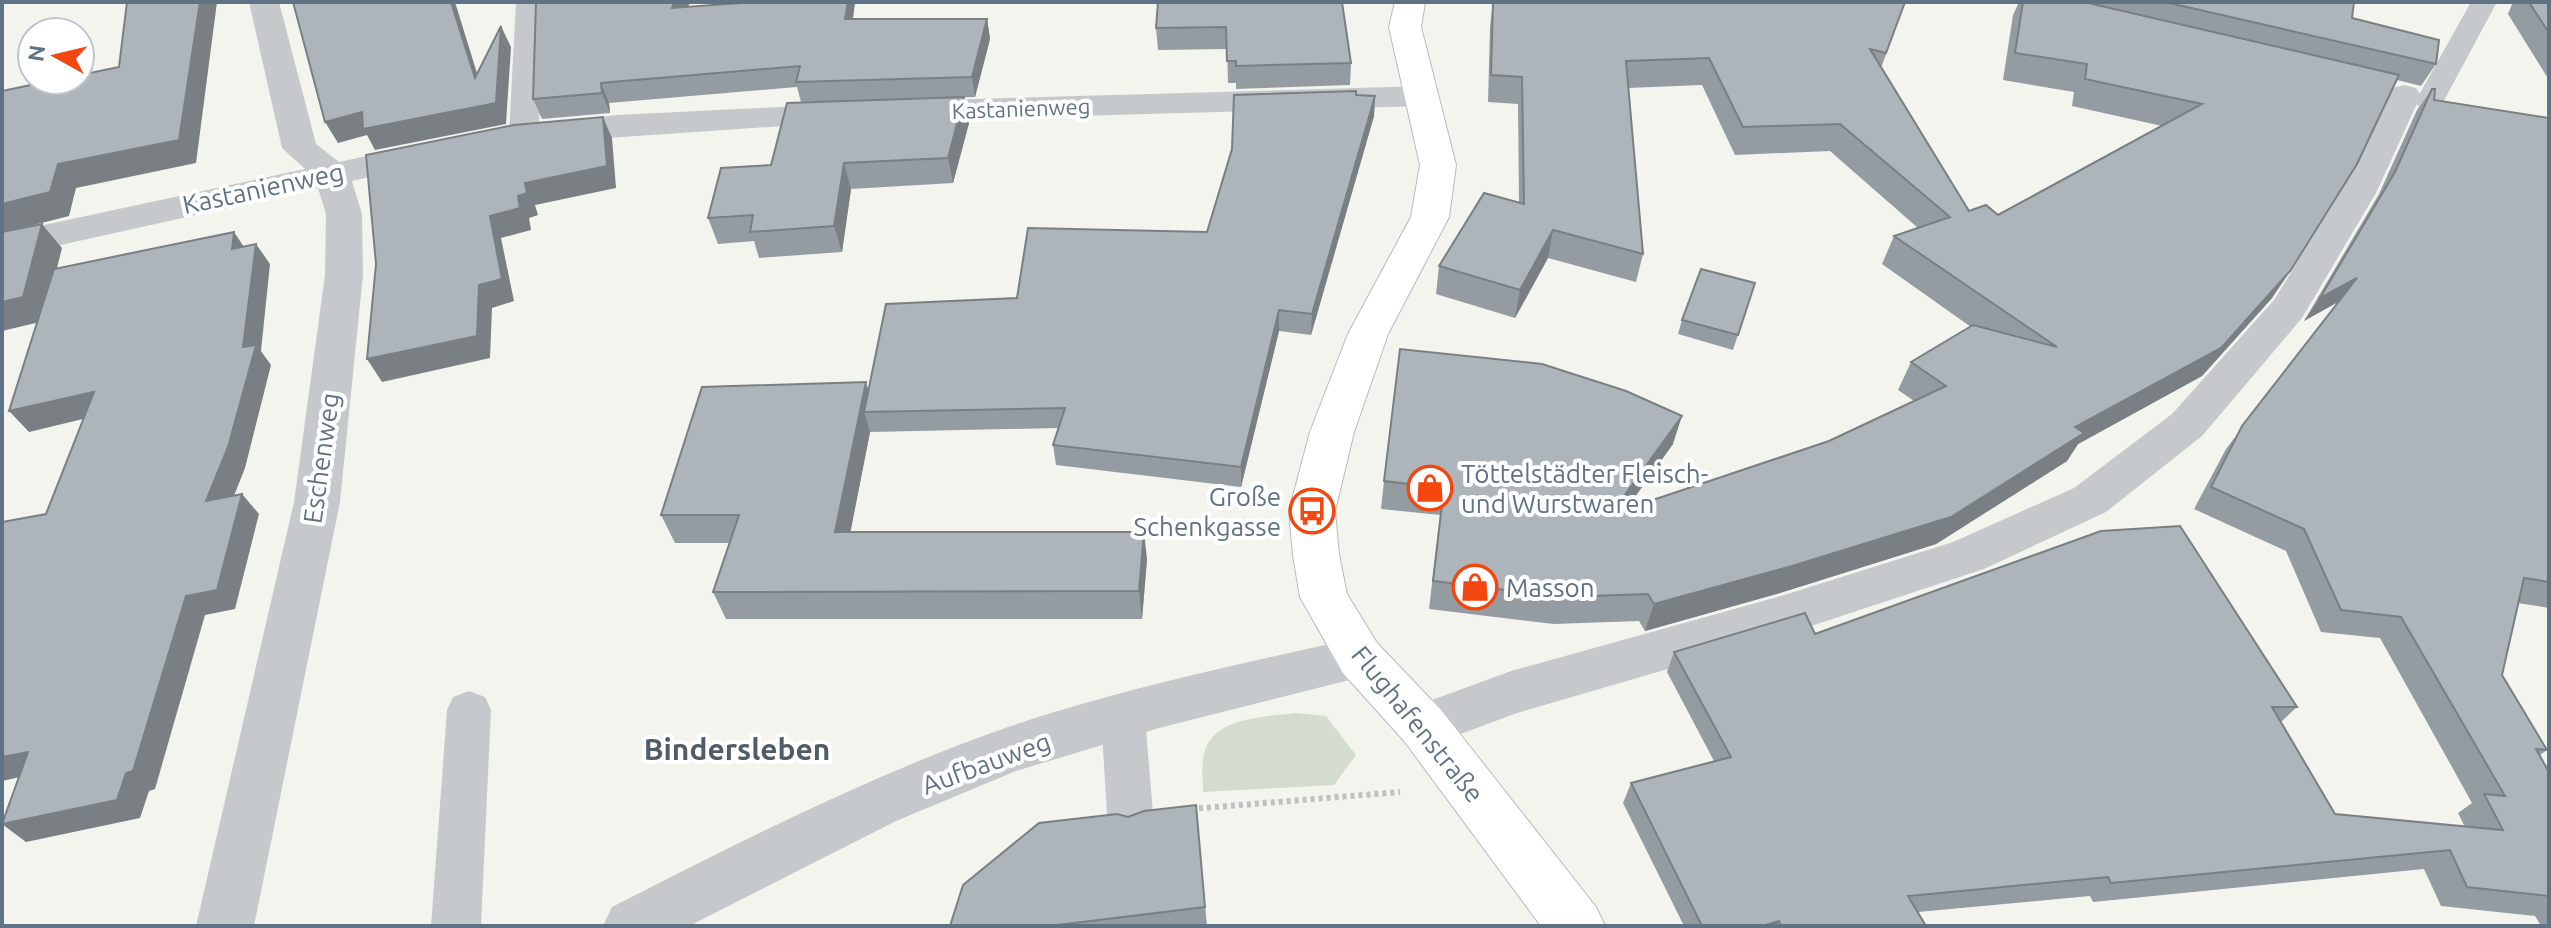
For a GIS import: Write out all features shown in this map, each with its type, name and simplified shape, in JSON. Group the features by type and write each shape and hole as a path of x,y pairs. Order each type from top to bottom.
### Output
{"street":[{"path":"264,2 300,148 331,173"},
{"name":"Flughafenstraße","path":"1410,2 1405,27 1410,57 1423,96 1438,165 1430,217 1368,334 1332,432 1312,511 1316,555 1324,597 1360,658 1423,726 1576,926"},
{"name":"Kastanienweg","path":"2,246 494,140 617,125 805,115 1423,96"},
{"path":"1423,726 1511,693 1781,616 1968,556 2090,500 2187,425 2288,309 2417,98"},
{"name":"Eschenweg","path":"225,926 317,502 344,275 344,214 331,173"},
{"name":"Aufbauweg","path":"632,926 791,844 963,767 1123,716 1360,658"}],"lane":[{"path":"494,140 529,2"},
{"path":"2417,98 2484,2"},
{"path":"456,926 469,710"},
{"path":"1123,716 1130,814"}],"path":[{"path":"1130,814 1470,786"}],"shaded area":[{"path":"1296,713 1326,716 1356,755 1334,785 1203,792 1204,754 1217,733 1241,721"}],"building":[{"path":"127,2 200,2 179,140 58,164 50,192 2,204 2,91 16,88 16,96 96,96 96,72 119,67"},
{"path":"293,2 451,2 475,78 501,26 496,103 363,129 362,112 325,122"},
{"path":"536,2 674,2 672,8 755,2 848,2 845,19 987,19 972,77 796,82 800,66 601,83 602,93 533,99"},
{"path":"1158,2 1342,2 1351,63 1236,66 1236,61 1227,61 1226,27 1156,28"},
{"path":"1493,2 1905,2 1886,53 1870,49 1969,211 1986,205 1998,215 2202,104 2085,79 2087,64 2015,53 2023,2 2084,2 2399,75 2357,164 2291,270 2221,348 2075,427 2084,433 1951,517 1654,604 1648,594 1561,597 1433,581 1444,488 1384,481 1400,349 1542,364 1626,391 1682,416 1611,514 1829,441 1946,386 1911,362 1973,325 2057,347 1894,236 1950,217 1840,124 1743,127 1709,58 1626,61 1643,254 1553,230 1520,290 1439,266 1484,193 1524,204 1522,77 1491,75"},
{"path":"2165,2 2354,2 2352,18 2439,40 2436,64"},
{"path":"2529,2 2549,2 2549,33"},
{"path":"2432,89 2435,89 2434,100 2549,118 2549,582 2524,578 2502,675 2547,750 2536,749 2549,772 2549,896 2467,887 2450,850 2111,883 2108,877 1908,896 1926,926 1781,926 1779,921 1762,926 1702,926 1631,783 1731,757 1674,652 1805,613 1815,634 2101,531 2180,526 2297,707 2272,707 2335,814 2503,830 2484,794 2505,796 2401,617 2341,610 2304,529 2211,487 2242,426 2357,278 2320,298 2395,172"},
{"path":"1356,91 1356,95 1375,96 1312,314 1279,310 1241,467 1053,445 1065,408 864,412 886,304 1017,298 1028,228 1207,232 1232,149 1234,95"},
{"path":"964,97 948,158 844,163 834,226 750,232 753,215 708,218 721,168 771,165 787,103"},
{"path":"603,117 607,166 525,183 527,193 518,196 520,208 490,216 502,279 479,285 477,336 367,359 376,264 366,155 514,125"},
{"path":"42,224 23,297 2,302 2,232"},
{"path":"234,232 232,249 256,244 243,347 256,345 228,447 206,501 242,494 217,590 186,596 133,771 126,773 117,800 2,824 28,752 2,757 2,522 46,514 94,392 9,411 54,269"},
{"path":"1701,269 1755,283 1738,335 1682,320"},
{"path":"866,382 835,532 1144,532 1139,591 713,592 739,515 661,515 702,387"},
{"path":"1196,805 1205,907 1049,926 950,926 963,885 1039,823 1117,814 1128,817 1144,811"}],"place":[{"name":"Töttelstädter Fleisch- und Wurstwaren","path":"1430,488"},
{"name":"Große Schenkgasse","path":"1312,511"},
{"name":"Masson","path":"1475,587"}],"district":[{"name":"Bindersleben","path":"737,749"}]}
